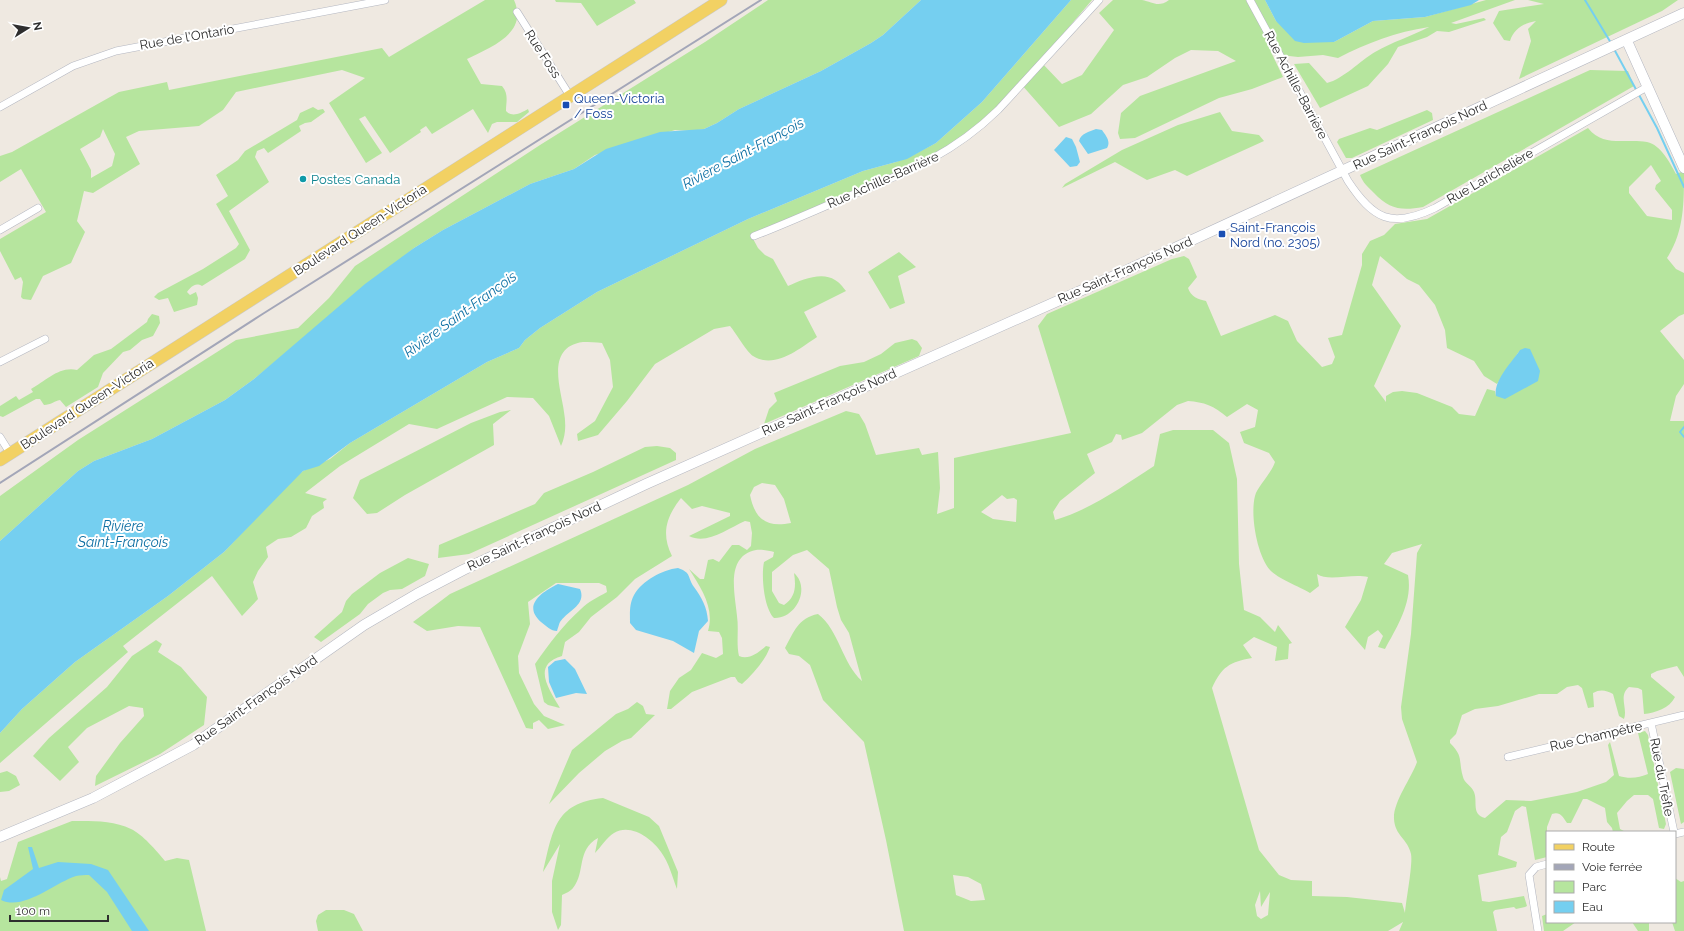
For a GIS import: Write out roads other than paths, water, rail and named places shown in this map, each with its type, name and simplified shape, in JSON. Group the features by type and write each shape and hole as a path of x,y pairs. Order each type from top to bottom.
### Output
{"main road":[{"name":"Boulevard Queen-Victoria","path":"5,457 721,0"}],"street":[{"name":"Rue de l'Ontario","path":"0,107 73,66 116,51 355,3 385,0"},
{"name":"Rue Achille-Barrière","path":"754,236 903,174 944,153 984,124 1008,100 1099,0"},
{"name":"Rue Achille-Barrière","path":"1250,0 1342,171"},
{"name":"Rue Foss","path":"517,12 570,96"},
{"name":"Rue Saint-François Nord","path":"0,837 92,798 193,745 364,625 416,594 463,570 654,481 1125,271 1627,41 1684,13"},
{"path":"1627,41 1684,168"},
{"name":"Rue Larichelière","path":"1342,171 1361,200 1375,212 1390,218 1418,215 1435,208 1647,87"},
{"path":"0,230 38,208"},
{"path":"0,362 45,339"},
{"path":"0,437 5,457"},
{"name":"Rue Champêtre","path":"1508,757 1684,715"},
{"name":"Rue du Trèfle","path":"1651,722 1674,831"},
{"path":"1538,931 1529,875 1536,867 1546,864"}],"water":[{"name":"Rivière Saint-François","path":"921,0 1071,0 982,102 936,143 907,159 863,171 748,219 597,292 540,328 525,340 519,348 487,362 350,443 319,466 303,471 224,552 168,596 75,662 22,709 0,733 0,541 78,471 94,461 152,439 225,400 254,379 365,284 414,248 443,230 530,184 574,169 606,149 660,132 704,129 717,123 739,109 821,71 871,43 883,35"},
{"path":"1265,0 1479,0 1471,5 1425,17 1373,21 1334,42 1304,43 1295,41 1276,21"},
{"path":"1096,129 1102,130 1108,139 1108,145 1107,148 1088,154 1079,141 1083,134"},
{"path":"1066,137 1072,139 1076,147 1080,162 1077,166 1070,167 1054,150"},
{"path":"1525,348 1530,349 1540,371 1538,381 1505,399 1496,396 1497,384 1500,378 1520,350"},
{"path":"678,568 687,574 707,611 708,621 699,631 694,653 673,641 636,630 630,623 631,602 634,595 642,585 659,573"},
{"path":"558,584 580,589 581,599 579,604 563,618 557,631 555,631 541,622 533,610 536,600 546,591"},
{"path":"565,659 575,669 587,694 576,693 556,698 549,682 548,667 555,661"},
{"path":"28,847 32,847 39,868 58,862 91,864 108,870 149,931 132,931 107,892 89,875 81,875 67,879 39,895 19,902 1,900 4,890 33,869"}],"waterway":[{"path":"1585,0 1611,43"},
{"path":"1614,49 1657,128 1684,187"},
{"path":"1684,427 1680,432 1684,437"}],"railway":[{"path":"0,483 261,315 761,0"}],"place":[{"name":"Queen-Victoria / Foss","path":"566,105"},
{"name":"Postes Canada","path":"303,179"},
{"name":"Saint-François Nord (no. 2305)","path":"1222,234"}]}
